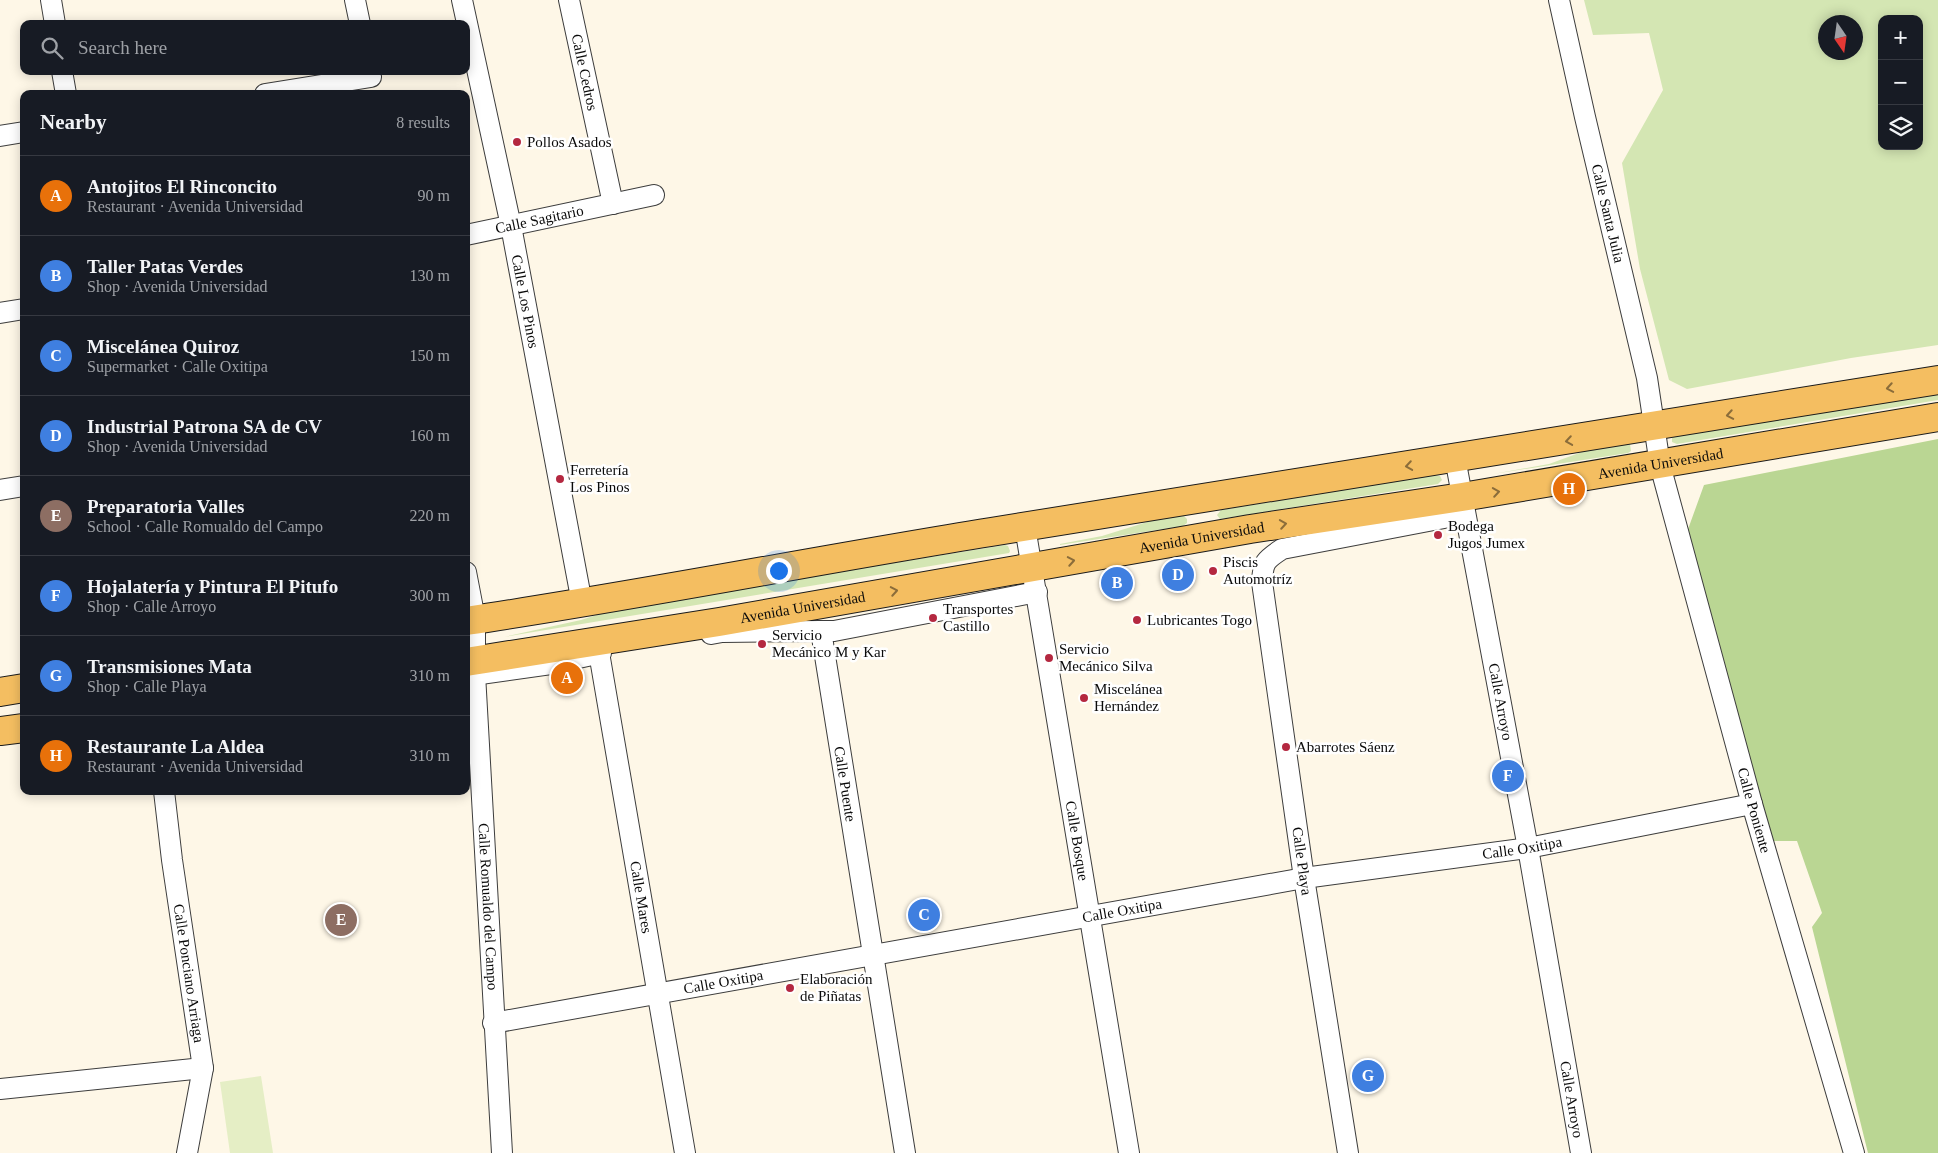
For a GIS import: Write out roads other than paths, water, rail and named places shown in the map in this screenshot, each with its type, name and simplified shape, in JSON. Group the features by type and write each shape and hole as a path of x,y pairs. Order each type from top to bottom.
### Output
{"main road":[{"path":"471,620 582,603 1025,527 1655,428 1938,380"},
{"name":"Avenida Universidad","path":"470,668 598,647 729,620 1035,580 1250,529 1464,506 1660,465 1938,417"},
{"path":"0,692 20,689"},
{"path":"0,731 20,728"}],"street":[{"path":"51,0 54,20"},
{"path":"355,0 359,20"},
{"name":"Calle Los Pinos","path":"462,0 466,20"},
{"name":"Calle Cedros","path":"569,0 613,204"},
{"name":"Calle Santa Julia","path":"1559,0 1646,378 1660,465"},
{"name":"Calle Los Pinos","path":"470,37 511,226 582,603"},
{"path":"63,75 65,90"},
{"path":"298,90 372,81"},
{"path":"0,136 20,133"},
{"name":"Calle Sagitario","path":"470,235 654,195"},
{"path":"0,313 20,310"},
{"name":"Calle Arroyo","path":"1455,458 1528,848 1581,1153"},
{"name":"Calle Poniente","path":"1660,465 1848,1152"},
{"path":"0,490 20,487"},
{"name":"Calle Playa","path":"1348,1153 1304,878 1262,582 1263,569 1266,560 1282,549 1464,506"},
{"name":"Calle Bosque","path":"1025,527 1091,916 1128,1153"},
{"path":"598,647 722,632 834,630 1035,580"},
{"name":"Calle Romualdo del Campo","path":"471,620 470,668 502,1153"},
{"name":"Calle Puente","path":"821,631 905,1153"},
{"name":"Calle Mares","path":"598,647 685,1153"},
{"name":"Calle Ponciano Arriaga","path":"164,795 172,860 203,1068 187,1153"},
{"name":"Calle Oxitipa","path":"493,1023 1304,878 1528,848 1752,804"},
{"path":"0,1089 203,1068"}],"place":[{"name":"Pollos Asados","path":"517,142"},
{"name":"Ferretería Los Pinos","path":"560,479"},
{"name":"Restaurante La Aldea","path":"1569,489"},
{"name":"Bodega Jugos Jumex","path":"1438,535"},
{"name":"Piscis Automotríz","path":"1213,571"},
{"name":"Industrial Patrona SA de CV","path":"1178,575"},
{"name":"Taller Patas Verdes","path":"1117,583"},
{"name":"Transportes Castillo","path":"933,618"},
{"name":"Lubricantes Togo","path":"1137,620"},
{"name":"Servicio Mecánico M y Kar","path":"762,644"},
{"name":"Servicio Mecánico Silva","path":"1049,658"},
{"name":"Antojitos El Rinconcito","path":"567,678"},
{"name":"Miscelánea Hernández","path":"1084,698"},
{"name":"Abarrotes Sáenz","path":"1286,747"},
{"name":"Hojalatería y Pintura El Pitufo","path":"1508,776"},
{"name":"Miscelánea Quiroz","path":"924,915"},
{"name":"Preparatoria Valles","path":"341,920"},
{"name":"Elaboración de Piñatas","path":"790,988"},
{"name":"Transmisiones Mata","path":"1368,1076"}]}
